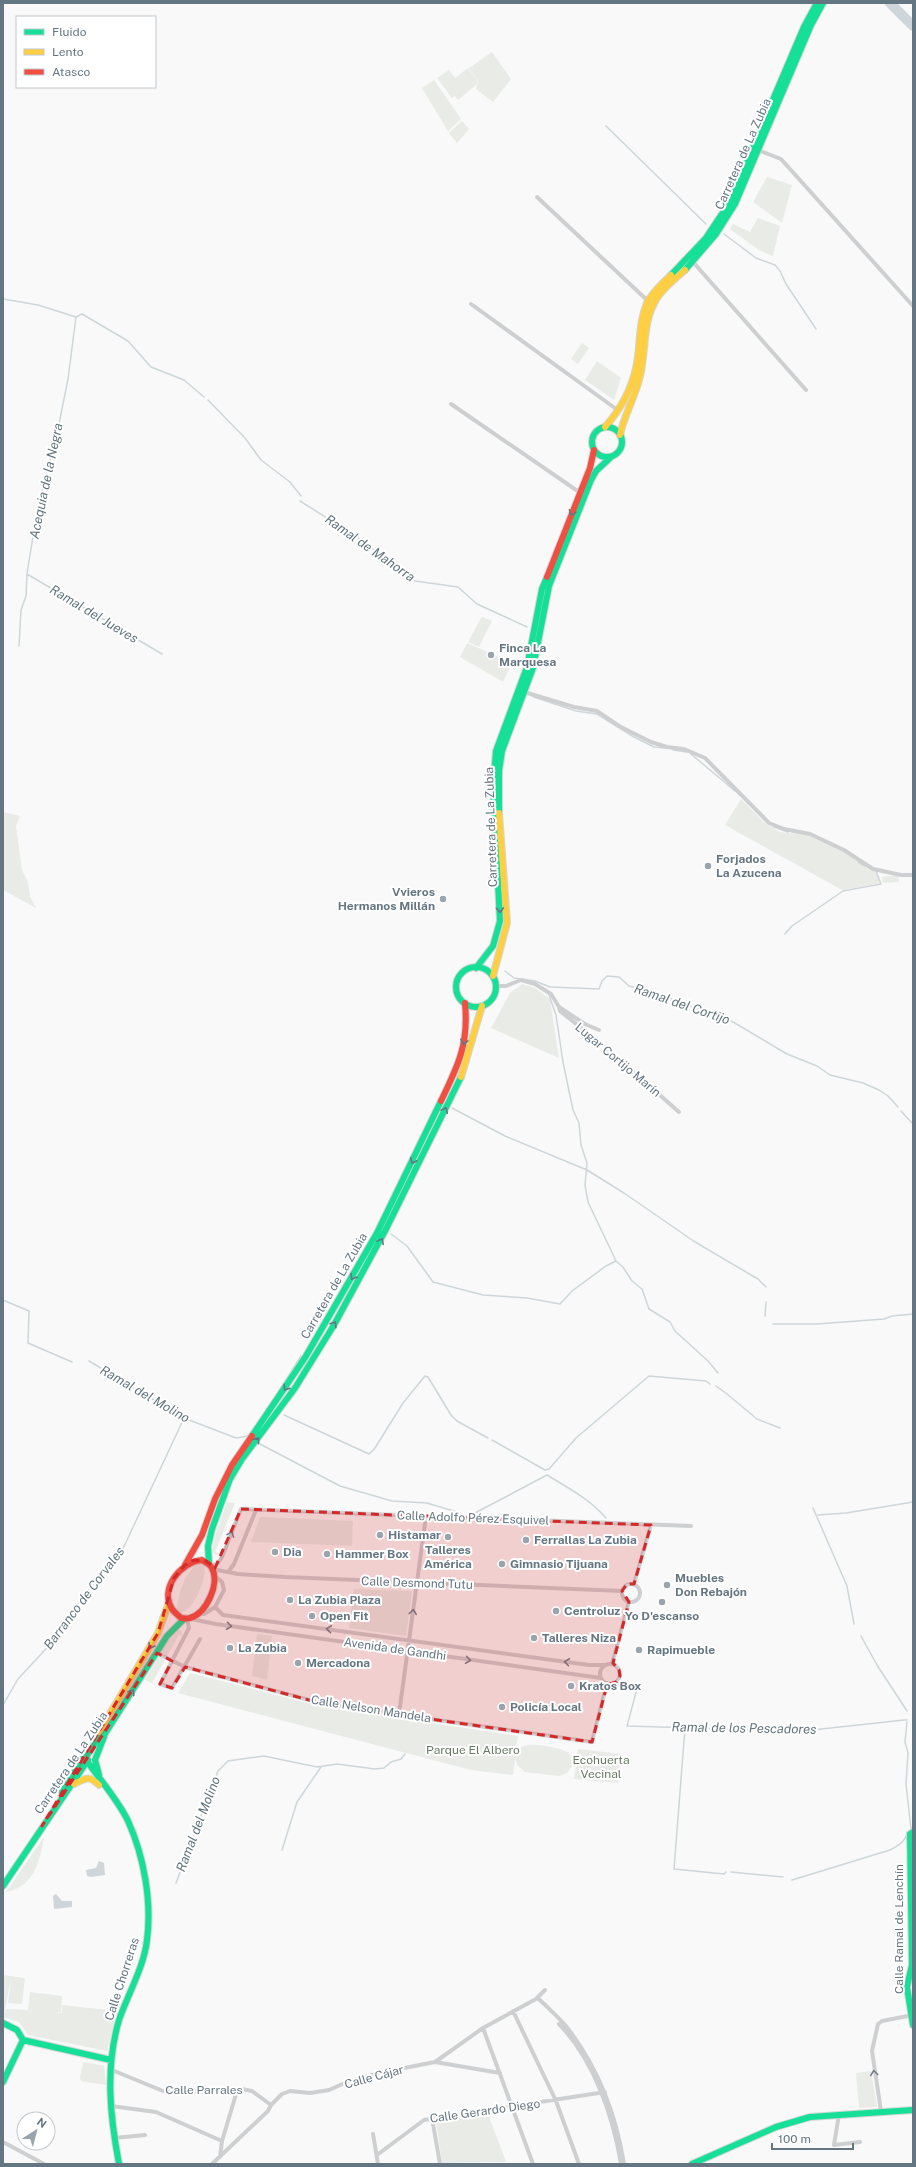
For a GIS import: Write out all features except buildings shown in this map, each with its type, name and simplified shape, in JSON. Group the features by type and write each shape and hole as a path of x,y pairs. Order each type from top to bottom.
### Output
{"street":[{"name":"Carretera de La Zubia","path":"605,427 619,410 632,382 640,327 648,301 661,284 706,238 728,205 804,27 817,3"},
{"name":"Carretera de La Zubia","path":"620,435 624,417 639,380 645,331 650,311 662,291 693,262 726,219 740,194 811,25 824,3"},
{"path":"758,150 781,159 786,164 913,306"},
{"path":"537,197 648,301"},
{"path":"693,262 806,390"},
{"path":"471,304 619,410"},
{"path":"451,404 579,492"},
{"path":"605,427 614,429 620,435 622,444 621,449 610,458 600,456 592,446 593,436 596,432 605,427"},
{"name":"Carretera de La Zubia","path":"476,968 493,946 500,921 493,761 498,742 528,667 542,589 579,492 590,468 594,450"},
{"name":"Carretera de La Zubia","path":"493,976 507,924 499,790 499,764 506,739 536,656 549,586 591,480 596,471 610,458"},
{"path":"524,692 574,707 597,711 619,726 651,742 695,752 705,758 769,823 784,829 810,834 844,850 873,869 902,875 913,875"},
{"path":"476,968 484,969 493,976 496,986 492,998 482,1006 472,1007 465,1003 458,994 457,982 464,972 476,968"},
{"name":"Lugar Cortijo Marín","path":"496,986 506,986 521,980 534,984 551,994 560,1011 604,1046 679,1112"},
{"name":"Carretera de La Zubia","path":"185,1565 202,1535 215,1499 232,1465 272,1409 306,1356 378,1233 454,1074 465,1040 467,1026 465,1003"},
{"name":"Carretera de La Zubia","path":"212,1568 208,1548 209,1534 222,1496 233,1473 274,1418 342,1312 382,1240 458,1083 470,1047 477,1018 482,1006"},
{"name":"Lugar Cortijo Marín","path":"559,1007 585,1024 599,1030"},
{"name":"Calle Adolfo Pérez Esquivel","path":"212,1568 222,1557 241,1509 691,1526"},
{"path":"228,1572 234,1564 256,1510"},
{"path":"399,1714 426,1516"},
{"path":"634,1584 651,1525"},
{"path":"187,1619 173,1612 169,1602 174,1578 185,1565 198,1559 212,1568 222,1582 224,1590 215,1607 204,1614 198,1612"},
{"path":"187,1619 198,1612 211,1594 215,1582 212,1568"},
{"name":"Calle Desmond Tutu","path":"212,1568 238,1574 622,1592"},
{"path":"627,1584 634,1584 639,1588 640,1595 636,1601 629,1602 623,1598 622,1592 627,1584"},
{"name":"Carretera de La Zubia","path":"42,1826 104,1730 158,1633 169,1602"},
{"path":"612,1664 629,1602"},
{"name":"Avenida de Gandhi","path":"215,1607 223,1615 589,1665 606,1664"},
{"name":"Carretera de La Zubia","path":"42,1826 87,1761 86,1758 100,1736 172,1629 187,1619"},
{"path":"187,1619 189,1628 160,1684 172,1688 200,1639"},
{"name":"Avenida de Gandhi","path":"187,1619 601,1678"},
{"name":"Calle Nelson Mandela","path":"157,1653 185,1667 324,1704 592,1742 607,1684"},
{"path":"606,1664 612,1664 619,1670 620,1676 616,1682 607,1684 601,1678 600,1672 606,1664"},
{"path":"104,1730 95,1764 104,1781 105,1789"},
{"path":"87,1761 105,1789"},
{"path":"69,1788 82,1778 87,1777 92,1778 105,1789"},
{"name":"Calle Chorreras","path":"105,1789 127,1820 132,1830 145,1886 148,1919 146,1944 121,2014 111,2060 114,2138 119,2164"},
{"path":"3,1886 42,1826"},
{"name":"Calle Ramal de Lenchín","path":"912,1833 912,1965 907,1987 913,2025"},
{"name":"Calle Cájar","path":"212,2164 268,2112 271,2104 282,2094 290,2091 310,2093 329,2090 348,2082 379,2073 435,2062 483,2028 537,1998 545,1990"},
{"path":"537,1998 562,2027 585,2059 604,2093 612,2118 622,2164"},
{"path":"513,2011 556,2100 579,2164"},
{"path":"880,2111 872,2051 878,2024 882,2021 912,2015"},
{"path":"3,2023 17,2030 23,2040 111,2060"},
{"path":"483,2028 533,2164"},
{"path":"3,2082 23,2040"},
{"path":"435,2062 500,2073"},
{"name":"Calle Parrales","path":"112,2070 163,2091 237,2091 242,2089 252,2091 271,2104"},
{"path":"220,2157 222,2141 237,2091"},
{"name":"Calle Gerardo Diego","path":"377,2155 424,2120 604,2093"},
{"path":"112,2106 156,2112 222,2141"},
{"path":"692,2164 776,2127 810,2117 880,2111 913,2110"},
{"path":"839,2114 834,2145 860,2142"},
{"path":"432,2118 440,2164"},
{"path":"373,2134 378,2164"},
{"path":"114,2138 145,2135"},
{"path":"3,2142 44,2164"}],"highlighted area":[{"path":"241,1509 651,1525 634,1584 627,1584 622,1591 629,1602 613,1663 619,1670 620,1676 616,1682 607,1685 592,1742 324,1704 185,1667 172,1688 160,1684 172,1661 157,1653 42,1826 158,1633 174,1578 185,1565 194,1560 206,1561 215,1568"}],"green space":[{"path":"492,52 511,79 493,102 476,89 478,81 469,68"},
{"path":"468,68 477,80 477,84 458,100 455,96 452,98 437,78 449,70 455,78"},
{"path":"434,80 461,119 448,131 422,88"},
{"path":"462,121 469,129 457,143 449,133"},
{"path":"767,177 792,185 782,223 753,202"},
{"path":"758,218 780,226 773,256 759,250 730,229 733,224 750,232"},
{"path":"582,343 589,348 578,364 571,359"},
{"path":"597,361 621,378 614,400 585,380"},
{"path":"483,617 492,621 479,647 468,642 481,618"},
{"path":"467,643 512,663 503,682 460,657"},
{"path":"741,799 765,823 780,832 807,835 844,851 868,869 877,872 881,883 842,890 725,825"},
{"path":"3,812 20,816 16,826 22,870 28,882 30,896 36,908 3,890"},
{"path":"898,875 899,882 883,883 882,877"},
{"path":"522,984 535,988 550,999 559,1058 491,1028 510,993"},
{"path":"227,1502 235,1503 215,1552 220,1554 216,1555 212,1552 214,1539"},
{"path":"260,1517 353,1521 352,1546 251,1542"},
{"path":"199,1564 204,1566 205,1571 202,1586 189,1607 179,1613 177,1609 183,1584 186,1577 194,1567"},
{"path":"354,1589 412,1591 406,1636 349,1628"},
{"path":"176,1630 181,1630 183,1636 179,1635 152,1683 145,1680 170,1638"},
{"path":"257,1634 272,1636 267,1680 252,1676"},
{"name":"Parque El Albero","path":"190,1673 323,1707 518,1736 515,1754 521,1747 528,1745 548,1746 570,1754 572,1766 567,1773 559,1776 525,1772 518,1766 515,1759 513,1775 471,1770 178,1693"},
{"name":"Ecohuerta Vecinal","path":"578,1749 621,1754 618,1783 574,1779"},
{"path":"44,1837 38,1864 34,1872 23,1885 6,1892"},
{"path":"3,1975 25,1978 22,2004 8,2003 11,1978 4,2015 6,2009 28,2010 30,1992 62,1996 61,2012 54,2012 62,2013 62,2005 117,2011 107,2051 28,2035 19,2022 3,2017"},
{"path":"83,2062 104,2066 106,2085 81,2081 80,2078"},
{"path":"871,2071 877,2107 859,2108 856,2073"},
{"path":"488,2114 506,2162 442,2163 436,2121"}],"shaded area":[{"path":"99,1861 104,1863 105,1875 91,1877 87,1876 86,1870 96,1868"},
{"path":"56,1894 62,1901 72,1901 72,1907 54,1909 53,1896"}],"waterway":[{"path":"890,3 913,26"},
{"path":"606,126 706,224"},
{"path":"724,234 756,258 775,265 816,329"},
{"name":"Ramal de Mahorra","path":"3,299 38,305 76,317 82,314 128,341 151,367 184,380 204,397"},
{"name":"Acequia de la Negra","path":"19,646 21,610 26,596 27,574 37,511 58,429 68,379 76,317"},
{"name":"Ramal de Mahorra","path":"208,400 245,438 261,460 290,482 301,496"},
{"name":"Ramal de Mahorra","path":"300,501 357,537 415,581 458,587 477,604 527,627"},
{"name":"Ramal del Jueves","path":"27,574 162,654"},
{"path":"534,697 576,711 597,714 634,737 654,747 666,748"},
{"path":"673,750 687,752"},
{"path":"691,754 735,791"},
{"path":"774,827 788,832"},
{"path":"858,862 865,866"},
{"path":"785,934 792,926 843,891 881,884 876,871"},
{"name":"Ramal del Cortijo","path":"505,971 514,978 535,981 550,987 599,989 602,981 607,976 619,977 629,986 651,991 698,1009 723,1016 787,1054 817,1066 830,1075 863,1083 879,1090 888,1096 898,1107"},
{"path":"549,995 556,1015 563,1062 573,1110 579,1123 581,1145 587,1163 585,1185 588,1202 616,1261 623,1267 632,1281 642,1289 649,1309 670,1322 675,1331 708,1361 718,1373"},
{"path":"452,1108 505,1136 587,1170 624,1193 695,1242 758,1279 766,1287"},
{"path":"901,1111 913,1124"},
{"path":"391,1234 407,1246 433,1282 483,1295 527,1298 560,1304 572,1291 606,1266 616,1261"},
{"name":"Ramal del Molino","path":"3,1300 29,1311 28,1343 72,1362"},
{"path":"765,1316 766,1302"},
{"path":"773,1324 817,1324 884,1319 892,1316 913,1314"},
{"path":"248,1436 269,1407 301,1356"},
{"name":"Ramal del Molino","path":"89,1361 184,1418 236,1438 248,1436"},
{"path":"284,1415 369,1454 375,1448 403,1403 425,1376 428,1377 451,1415 457,1421 488,1438"},
{"path":"492,1440 545,1470 549,1469 576,1438 649,1376 706,1381 710,1384"},
{"path":"716,1386 757,1419 780,1428"},
{"name":"Barranco de Corvales","path":"3,1705 18,1679 56,1638 83,1596 121,1553 184,1418"},
{"path":"260,1444 340,1486 392,1501 427,1503 460,1513"},
{"path":"475,1513 547,1475 586,1499 606,1518"},
{"path":"818,1515 846,1513 913,1502"},
{"path":"813,1508 847,1586 854,1624"},
{"path":"861,1636 877,1665 907,1711"},
{"name":"Ramal de los Pescadores","path":"638,1685 627,1726 803,1731 904,1720"},
{"path":"907,1722 905,1742 908,1753 906,1784 911,1829 913,1828"},
{"path":"685,1728 674,1869 724,1874 726,1872"},
{"name":"Ramal del Molino","path":"176,1883 218,1771 228,1761 264,1756 317,1767 337,1764 375,1769 384,1768 391,1762 401,1759 405,1754"},
{"path":"282,1850 297,1802 321,1767"},
{"path":"792,1880 890,1850 903,1841 907,1832"},
{"path":"731,1872 783,1877"}],"traffic: fast":[{"path":"671,275 706,238 728,205 804,27 817,3"},
{"path":"685,270 716,234 735,204 811,25 823,3"},
{"path":"607,427 618,431 622,442 618,453 607,457 596,453 592,442 596,431 607,427"},
{"path":"499,813 499,771 502,751 533,668 549,586 591,480 596,471 610,458"},
{"path":"476,968 493,946 500,921 493,787 496,751 527,667 542,589 547,577"},
{"path":"476,967 490,973 496,987 490,1001 476,1007 462,1001 456,987 462,973 476,967"},
{"path":"209,1563 208,1546 212,1529 230,1479 242,1459 295,1388 334,1325 386,1229 461,1077"},
{"path":"252,1436 306,1356 377,1233 441,1101"},
{"path":"101,1740 167,1636 184,1619"},
{"path":"101,1729 100,1736 86,1757 87,1761 119,1805 134,1835 145,1879 148,1910 147,1940 143,1960 119,2020 112,2056 110,2074 111,2110 119,2164"},
{"path":"99,1775 95,1760 104,1737"},
{"path":"62,1792 87,1752"},
{"path":"3,1886 88,1760"},
{"path":"913,1832 910,1834 912,1965 907,1987 913,2025"},
{"path":"3,2023 17,2030 23,2040 111,2060"},
{"path":"3,2082 23,2040"},
{"path":"692,2164 776,2127 810,2117 913,2110"}],"traffic: slow":[{"path":"620,435 639,380 646,328 652,308 663,290 685,270"},
{"path":"605,427 620,407 631,385 638,360 642,319 647,303 655,291 671,275"},
{"path":"493,976 507,923 499,813"},
{"path":"461,1077 482,1006"},
{"path":"99,1732 158,1633 169,1602"},
{"path":"74,1784 87,1778 93,1780 99,1785"}],"traffic: jam":[{"path":"547,577 590,468 594,450"},
{"path":"441,1101 457,1065 464,1043 466,1018 465,1003"},
{"path":"185,1565 202,1535 215,1499 232,1465 252,1436"},
{"path":"202,1560 209,1564 212,1568 214,1574 213,1589 207,1604 202,1610 189,1618 181,1618 172,1609 169,1601 168,1593 170,1585 174,1577 180,1571 194,1562 202,1560"}],"place":[{"name":"Finca La Marquesa","path":"491,655"},
{"name":"Forjados La Azucena","path":"708,866"},
{"name":"Vvieros Hermanos Millán","path":"443,899"},
{"name":"Histamar","path":"380,1535"},
{"name":"Talleres América","path":"448,1537"},
{"name":"Ferrallas La Zubia","path":"526,1540"},
{"name":"Dia","path":"275,1552"},
{"name":"Hammer Box","path":"327,1554"},
{"name":"Gimnasio Tijuana","path":"502,1564"},
{"name":"Muebles Don Rebajón","path":"667,1585"},
{"name":"La Zubia Plaza","path":"290,1600"},
{"name":"Yo D'escanso","path":"662,1602"},
{"name":"Centroluz","path":"556,1611"},
{"name":"Open Fit","path":"312,1616"},
{"name":"Talleres Niza","path":"534,1638"},
{"name":"La Zubia","path":"230,1648"},
{"name":"Rapimueble","path":"639,1650"},
{"name":"Mercadona","path":"298,1663"},
{"name":"Kratos Box","path":"571,1686"},
{"name":"Policía Local","path":"502,1707"}]}
